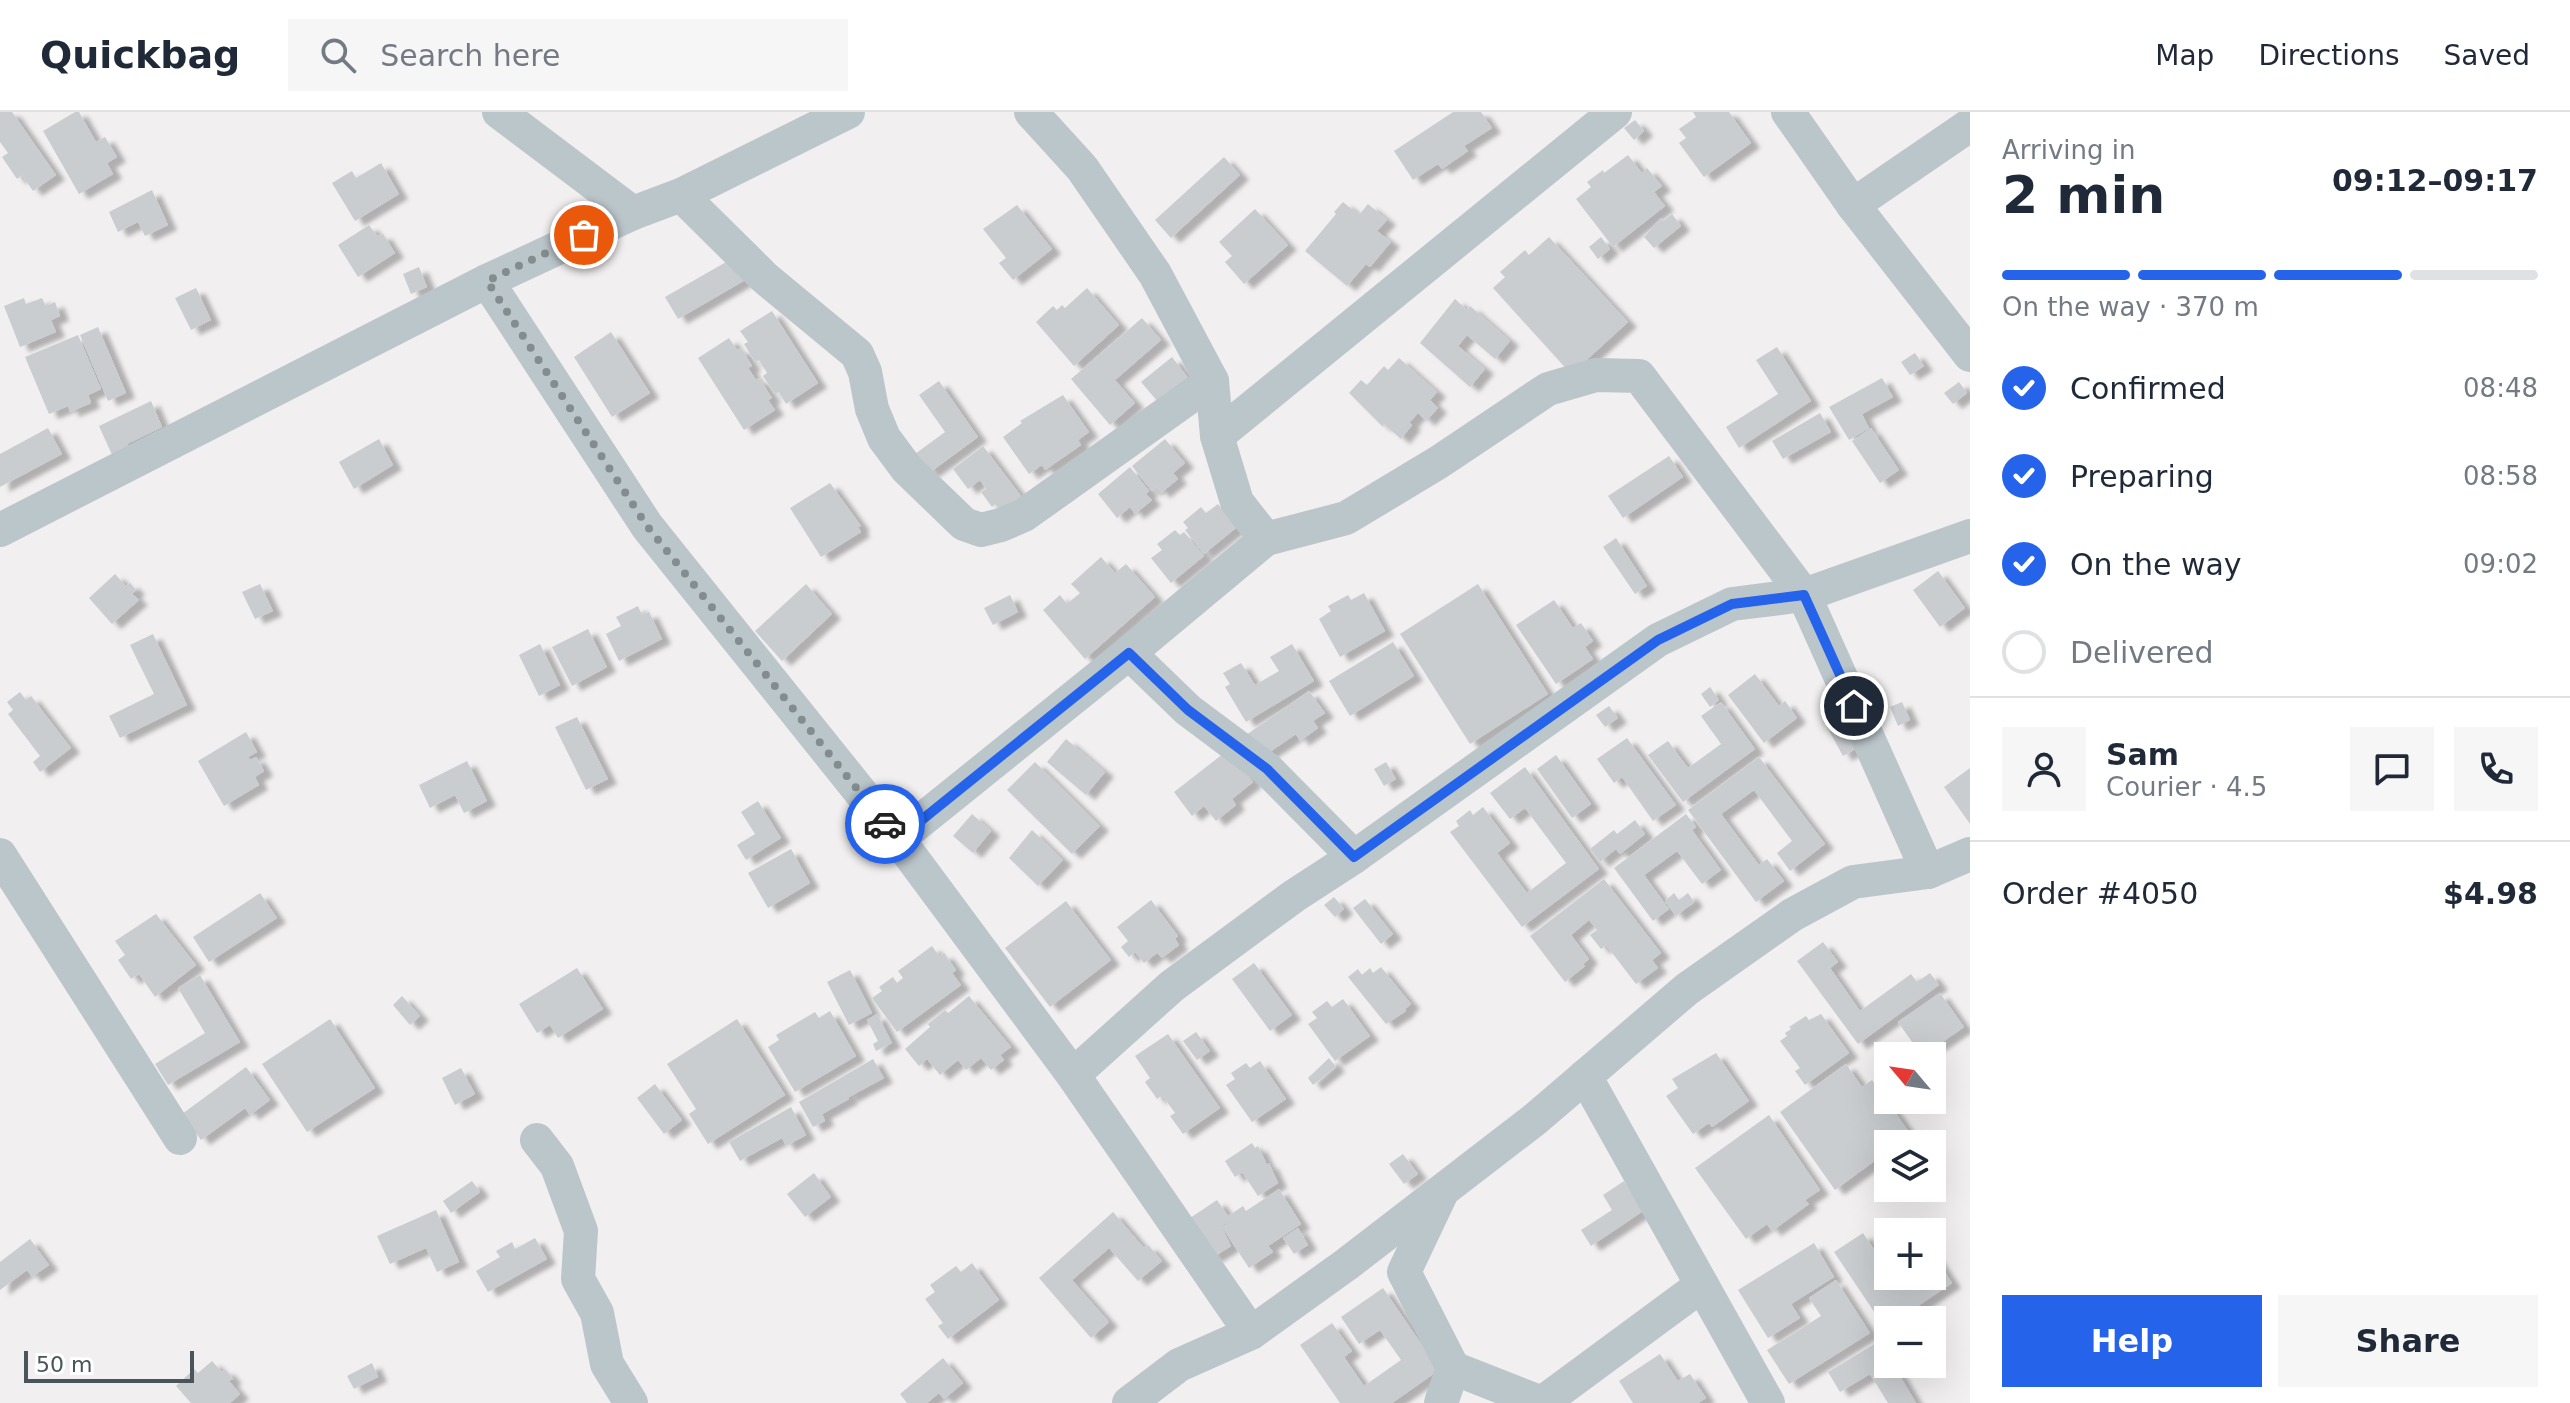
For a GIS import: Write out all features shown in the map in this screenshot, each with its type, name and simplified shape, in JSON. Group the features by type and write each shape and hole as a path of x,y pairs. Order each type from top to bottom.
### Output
{"street":[{"path":"499,112 633,213"},
{"path":"0,530 487,281 633,213 681,195 848,112"},
{"path":"1031,112 1082,168 1155,274 1212,381 1217,436 1237,502 1266,539"},
{"path":"1217,436 1615,112"},
{"path":"1788,112 1853,205 1970,355"},
{"path":"1853,205 1970,125"},
{"path":"681,195 765,278 857,354 865,372 872,409 884,438 907,469 964,524 981,530 1024,515 1212,381"},
{"path":"487,281 647,526 898,839 1073,1075 1251,1333"},
{"path":"898,839 1266,539 1346,518 1439,462 1548,389 1596,375 1639,376 1804,595 1928,872"},
{"path":"1073,1075 1172,986 1294,896 1354,857 1658,640 1732,604 1804,595 1970,536"},
{"path":"1129,653 1188,710 1267,769 1354,857"},
{"path":"1129,1403 1179,1365 1251,1333 1347,1264 1534,1120 1687,989 1792,915 1853,882 1928,872 1970,854"},
{"path":"0,855 180,1138"},
{"path":"1585,1076 1768,1403"},
{"path":"537,1140 557,1166 581,1231 578,1279 597,1313 607,1364 631,1403"},
{"path":"1444,1187 1404,1272 1453,1368 1542,1403 1702,1285"},
{"path":"1441,1403 1453,1368"}],"building":[{"path":"0,112 12,112 56,175 33,191 22,175 17,179 2,157 8,153 0,142"},
{"path":"79,112 96,142 105,137 117,157 107,163 113,174 79,194 43,131"},
{"path":"1453,112 1481,112 1492,128 1464,146 1468,151 1442,169 1438,164 1413,180 1394,151"},
{"path":"1693,112 1729,112 1751,143 1704,177 1679,143 1686,138 1679,129 1696,117"},
{"path":"1635,120 1644,131 1634,140 1624,128"},
{"path":"1628,155 1642,173 1647,168 1662,186 1654,192 1665,206 1613,247 1576,199 1591,187 1587,182"},
{"path":"1224,157 1240,175 1171,238 1155,220"},
{"path":"381,163 399,194 355,221 332,183 352,171 356,178"},
{"path":"152,190 168,225 145,236 138,222 118,232 109,212"},
{"path":"1343,202 1359,215 1368,204 1387,220 1377,231 1391,242 1370,267 1366,264 1347,286 1305,251"},
{"path":"1017,205 1052,249 1013,280 999,263 1006,258 983,229"},
{"path":"1255,209 1288,245 1244,284 1225,262 1232,256 1219,242"},
{"path":"1672,214 1681,226 1654,248 1644,237 1661,218 1663,221"},
{"path":"369,225 377,236 383,234 395,253 358,277 338,245"},
{"path":"1549,237 1628,322 1571,374 1493,288 1505,277 1500,272 1525,250 1529,255"},
{"path":"1601,237 1610,249 1598,259 1589,247"},
{"path":"733,258 745,280 678,319 665,297"},
{"path":"419,267 427,287 411,294 403,274"},
{"path":"196,288 211,320 191,330 175,298"},
{"path":"1087,288 1119,325 1074,366 1036,322 1053,306 1057,310 1062,305 1065,308"},
{"path":"24,298 26,304 42,298 46,306 55,302 60,316 51,320 56,332 20,347 4,306"},
{"path":"1455,299 1467,310 1470,306 1510,341 1495,359 1467,335 1458,346 1485,369 1470,387 1420,343"},
{"path":"772,311 818,383 786,404 763,376 767,373 759,360 755,362 744,344 748,342 740,331"},
{"path":"1142,318 1161,340 1115,380 1135,403 1110,425 1071,379"},
{"path":"98,327 126,393 108,401 80,335"},
{"path":"611,332 650,393 612,417 574,357"},
{"path":"78,335 101,389 88,395 91,403 70,412 68,406 49,414 25,357"},
{"path":"729,338 737,350 741,348 752,366 748,368 772,398 768,400 775,410 744,430 698,358"},
{"path":"1777,347 1811,401 1739,448 1726,427 1778,394 1756,360"},
{"path":"1915,353 1924,366 1910,375 1901,362"},
{"path":"1172,357 1188,378 1158,402 1141,382"},
{"path":"1399,358 1437,392 1430,400 1438,408 1426,421 1418,413 1401,439 1384,424 1383,427 1349,393 1361,380 1367,385 1384,366 1388,370"},
{"path":"1882,378 1893,397 1862,414 1869,428 1849,440 1829,407"},
{"path":"939,381 978,437 929,473 915,454 945,432 919,395"},
{"path":"1959,382 1967,393 1953,404 1944,393"},
{"path":"1063,395 1089,432 1078,440 1081,445 1045,470 1042,465 1029,474 1003,437 1022,423 1020,421"},
{"path":"151,401 162,427 127,444 130,449 113,457 99,426"},
{"path":"1820,413 1831,432 1783,459 1772,441"},
{"path":"48,428 62,454 0,487 0,454"},
{"path":"1871,428 1899,470 1880,483 1852,441"},
{"path":"379,439 393,465 354,489 339,462"},
{"path":"1165,439 1185,463 1173,473 1178,479 1161,493 1156,487 1152,491 1132,466"},
{"path":"983,446 1024,500 1004,515 995,504 992,507 981,492 986,489 980,480 968,489 953,469"},
{"path":"1669,456 1683,477 1623,518 1608,496"},
{"path":"1130,467 1149,491 1146,494 1152,500 1135,514 1130,507 1117,518 1098,494"},
{"path":"830,483 861,526 858,527 861,532 821,557 790,508"},
{"path":"1218,504 1237,527 1204,554 1185,530 1188,528 1183,522 1201,507 1206,513"},
{"path":"1175,530 1180,535 1184,532 1204,556 1171,583 1151,558 1162,550 1157,544"},
{"path":"1616,538 1647,586 1635,594 1603,547"},
{"path":"1101,557 1115,573 1126,564 1155,597 1085,659 1043,610 1060,595 1067,604 1080,593 1071,584"},
{"path":"1938,571 1965,608 1940,627 1913,590"},
{"path":"115,574 126,586 130,583 136,590 132,594 139,600 112,624 89,598"},
{"path":"260,584 273,611 255,619 242,592"},
{"path":"806,584 832,614 782,661 755,631"},
{"path":"1478,584 1548,694 1470,744 1400,634"},
{"path":"1364,593 1385,631 1340,657 1319,619 1331,611 1328,606 1348,595 1351,600"},
{"path":"1010,595 1018,612 993,625 984,608"},
{"path":"1554,600 1573,628 1581,623 1593,641 1585,647 1593,659 1556,684 1516,625"},
{"path":"638,606 642,615 649,612 662,639 619,661 606,634 621,626 616,617"},
{"path":"588,629 607,667 572,686 552,647"},
{"path":"153,634 187,705 120,738 109,716 154,694 130,645"},
{"path":"1393,642 1414,676 1350,716 1329,681"},
{"path":"540,644 560,685 539,696 519,655"},
{"path":"1292,644 1314,681 1246,722 1225,687 1230,684 1223,673 1241,663 1255,685 1279,671 1270,657"},
{"path":"1755,674 1779,706 1785,701 1797,718 1764,743 1728,695"},
{"path":"1710,687 1719,700 1710,707 1701,694"},
{"path":"1309,691 1325,713 1313,721 1318,728 1300,741 1296,734 1261,758 1246,735"},
{"path":"20,692 26,700 31,696 71,748 40,772 33,762 40,756 8,714 13,710 7,702"},
{"path":"1721,702 1755,749 1683,802 1648,755 1668,741 1688,768 1721,744 1701,716"},
{"path":"1902,702 1910,720 1898,726 1890,707"},
{"path":"1609,706 1618,718 1605,727 1596,715"},
{"path":"1842,707 1863,745 1843,756 1822,718"},
{"path":"577,717 608,779 586,790 555,727"},
{"path":"246,732 257,752 248,757 250,760 256,757 264,771 255,777 259,785 224,806 198,761"},
{"path":"1627,738 1676,805 1653,821 1622,777 1614,783 1597,759"},
{"path":"1066,739 1105,772 1086,795 1047,762"},
{"path":"1228,750 1253,782 1232,799 1236,805 1216,821 1204,806 1192,816 1174,792"},
{"path":"1556,755 1591,804 1572,818 1537,769"},
{"path":"1759,757 1825,844 1790,871 1777,853 1792,841 1754,790 1721,814 1759,865 1767,859 1784,881 1756,902 1688,810"},
{"path":"467,761 487,801 464,813 455,795 430,808 419,785"},
{"path":"1035,762 1100,826 1072,854 1007,790"},
{"path":"1386,762 1396,779 1384,786 1374,769"},
{"path":"1525,767 1599,869 1522,927 1450,832 1459,826 1456,821 1470,810 1473,815 1483,807 1510,843 1497,853 1527,893 1566,863 1525,808 1510,819 1490,793"},
{"path":"1970,768 1970,824 1944,787"},
{"path":"758,801 781,838 746,860 737,845 755,834 741,812"},
{"path":"972,814 991,831 973,853 953,836"},
{"path":"1686,814 1696,827 1692,830 1721,870 1702,884 1677,851 1644,875 1669,909 1653,921 1614,868"},
{"path":"1635,820 1645,834 1620,854 1616,849 1600,862 1590,849 1614,830 1617,834"},
{"path":"1032,830 1063,860 1038,886 1009,858"},
{"path":"791,849 810,883 768,908 748,873"},
{"path":"1604,879 1661,953 1652,960 1658,968 1636,984 1606,945 1601,949 1590,935 1597,930 1589,920 1571,935 1589,959 1565,982 1530,936"},
{"path":"260,893 277,918 209,962 193,937"},
{"path":"1674,893 1679,900 1688,893 1694,902 1676,916 1665,901"},
{"path":"1334,897 1344,909 1335,917 1324,905"},
{"path":"1365,899 1393,934 1381,944 1353,908"},
{"path":"1151,900 1178,936 1175,939 1179,945 1162,958 1157,953 1144,963 1135,952 1129,957 1121,947 1128,941 1117,927"},
{"path":"1066,901 1111,960 1050,1007 1005,948"},
{"path":"156,914 196,965 155,997 139,974 131,979 118,960 125,955 115,941"},
{"path":"1823,942 1838,962 1830,968 1860,1011 1911,974 1917,982 1930,973 1939,985 1858,1044 1797,961"},
{"path":"932,946 939,956 944,953 956,970 952,973 961,985 897,1032 872,998 882,991 879,987 893,977 897,983 903,978 898,971"},
{"path":"1254,963 1292,1015 1270,1031 1232,979"},
{"path":"1381,967 1411,1004 1386,1024 1348,977 1358,969 1362,975 1370,968 1373,973"},
{"path":"577,968 603,1009 558,1038 550,1025 537,1033 519,1004"},
{"path":"850,970 872,1013 849,1025 827,982"},
{"path":"200,975 240,1042 168,1085 155,1064 205,1033 178,988"},
{"path":"1940,993 1964,1027 1942,1042 1912,1042 1898,1022"},
{"path":"402,996 420,1016 410,1025 393,1005"},
{"path":"969,996 1011,1047 1000,1055 1004,1060 991,1070 981,1058 966,1070 958,1060 940,1075 927,1059 919,1066 905,1049 930,1027 928,1024"},
{"path":"1343,999 1370,1036 1335,1061 1308,1024 1317,1018 1312,1012 1327,1001 1332,1007"},
{"path":"830,1011 856,1056 795,1092 768,1047 779,1040 776,1035 815,1012 819,1018"},
{"path":"877,1014 892,1043 876,1051 873,1044 878,1041 867,1020"},
{"path":"1821,1014 1849,1053 1805,1085 1795,1071 1800,1068 1780,1041 1787,1036 1785,1033 1791,1029 1789,1027 1806,1016 1809,1020"},
{"path":"330,1019 375,1088 307,1132 262,1064"},
{"path":"737,1019 785,1095 708,1144 689,1114 696,1109 667,1064"},
{"path":"1196,1032 1210,1051 1197,1060 1183,1041"},
{"path":"1168,1034 1220,1108 1183,1134 1170,1116 1175,1113 1162,1095 1157,1099 1145,1082 1150,1078 1135,1056"},
{"path":"1716,1053 1749,1101 1712,1127 1709,1123 1693,1134 1666,1096 1678,1088 1672,1079"},
{"path":"1329,1058 1336,1067 1313,1085 1308,1078"},
{"path":"873,1059 884,1078 849,1097 842,1086 849,1099 822,1114 825,1121 813,1127 799,1102"},
{"path":"1260,1061 1286,1099 1252,1122 1226,1085 1235,1079 1231,1073 1246,1063 1250,1068"},
{"path":"1846,1064 1862,1087 1872,1080 1874,1083 1874,1114 1896,1114 1907,1130 1874,1130 1874,1161 1835,1190 1780,1112"},
{"path":"246,1067 270,1100 250,1115 245,1108 201,1140 182,1114"},
{"path":"461,1068 475,1094 455,1105 442,1078"},
{"path":"655,1084 682,1120 664,1134 637,1098"},
{"path":"791,1107 806,1135 786,1146 782,1138 740,1161 729,1142"},
{"path":"1769,1115 1820,1190 1805,1200 1809,1204 1772,1231 1767,1224 1746,1239 1695,1168"},
{"path":"1252,1143 1255,1148 1258,1146 1278,1183 1258,1196 1242,1172 1235,1177 1225,1161"},
{"path":"1403,1154 1418,1174 1404,1184 1389,1164"},
{"path":"814,1173 831,1197 805,1217 787,1194"},
{"path":"472,1181 480,1192 451,1213 443,1201"},
{"path":"1624,1181 1643,1211 1591,1246 1581,1230 1612,1210 1603,1195"},
{"path":"1279,1189 1301,1224 1268,1246 1273,1252 1249,1268 1222,1227 1237,1216 1221,1226 1231,1246 1212,1258 1187,1220 1217,1200 1228,1216 1243,1206 1246,1211"},
{"path":"436,1210 459,1262 437,1272 426,1248 390,1264 377,1236"},
{"path":"1113,1212 1144,1248 1148,1245 1162,1261 1138,1281 1109,1248 1072,1280 1109,1322 1091,1338 1039,1278"},
{"path":"1298,1228 1308,1245 1294,1254 1283,1238"},
{"path":"1863,1233 1874,1250 1874,1290 1942,1290 1918,1306 1874,1306 1874,1312 1834,1252"},
{"path":"535,1238 547,1259 488,1292 476,1271 500,1257 496,1251 512,1242 515,1249"},
{"path":"30,1239 49,1265 32,1277 27,1270 0,1290 0,1262"},
{"path":"1814,1243 1834,1277 1791,1304 1800,1318 1768,1338 1738,1290"},
{"path":"972,1263 999,1300 948,1339 938,1326 943,1323 925,1299 935,1292 930,1285 956,1266 961,1272"},
{"path":"1946,1274 1952,1283 1946,1287"},
{"path":"1836,1280 1870,1333 1789,1384 1767,1350 1821,1316 1809,1298"},
{"path":"1383,1288 1439,1370 1392,1403 1340,1403 1300,1345 1332,1323 1352,1351 1344,1357 1364,1386 1401,1360 1380,1330 1359,1344 1341,1317"},
{"path":"1874,1344 1874,1378 1901,1378 1916,1403 1888,1403 1870,1374 1840,1392 1828,1372"},
{"path":"1660,1354 1678,1381 1690,1374 1706,1398 1698,1403 1633,1403 1619,1381"},
{"path":"943,1358 963,1383 944,1399 939,1393 927,1403 907,1403 900,1394"},
{"path":"212,1361 222,1372 225,1369 233,1379 229,1381 240,1394 230,1403 191,1403 176,1386 194,1369 198,1373"},
{"path":"372,1363 378,1377 354,1389 347,1376"}],"way so far":[{"path":"584,235 487,281 647,526 885,824"}],"route":[{"path":"885,824 898,839 1129,653 1188,710 1267,769 1354,857 1658,640 1732,604 1804,595 1854,706"}]}
